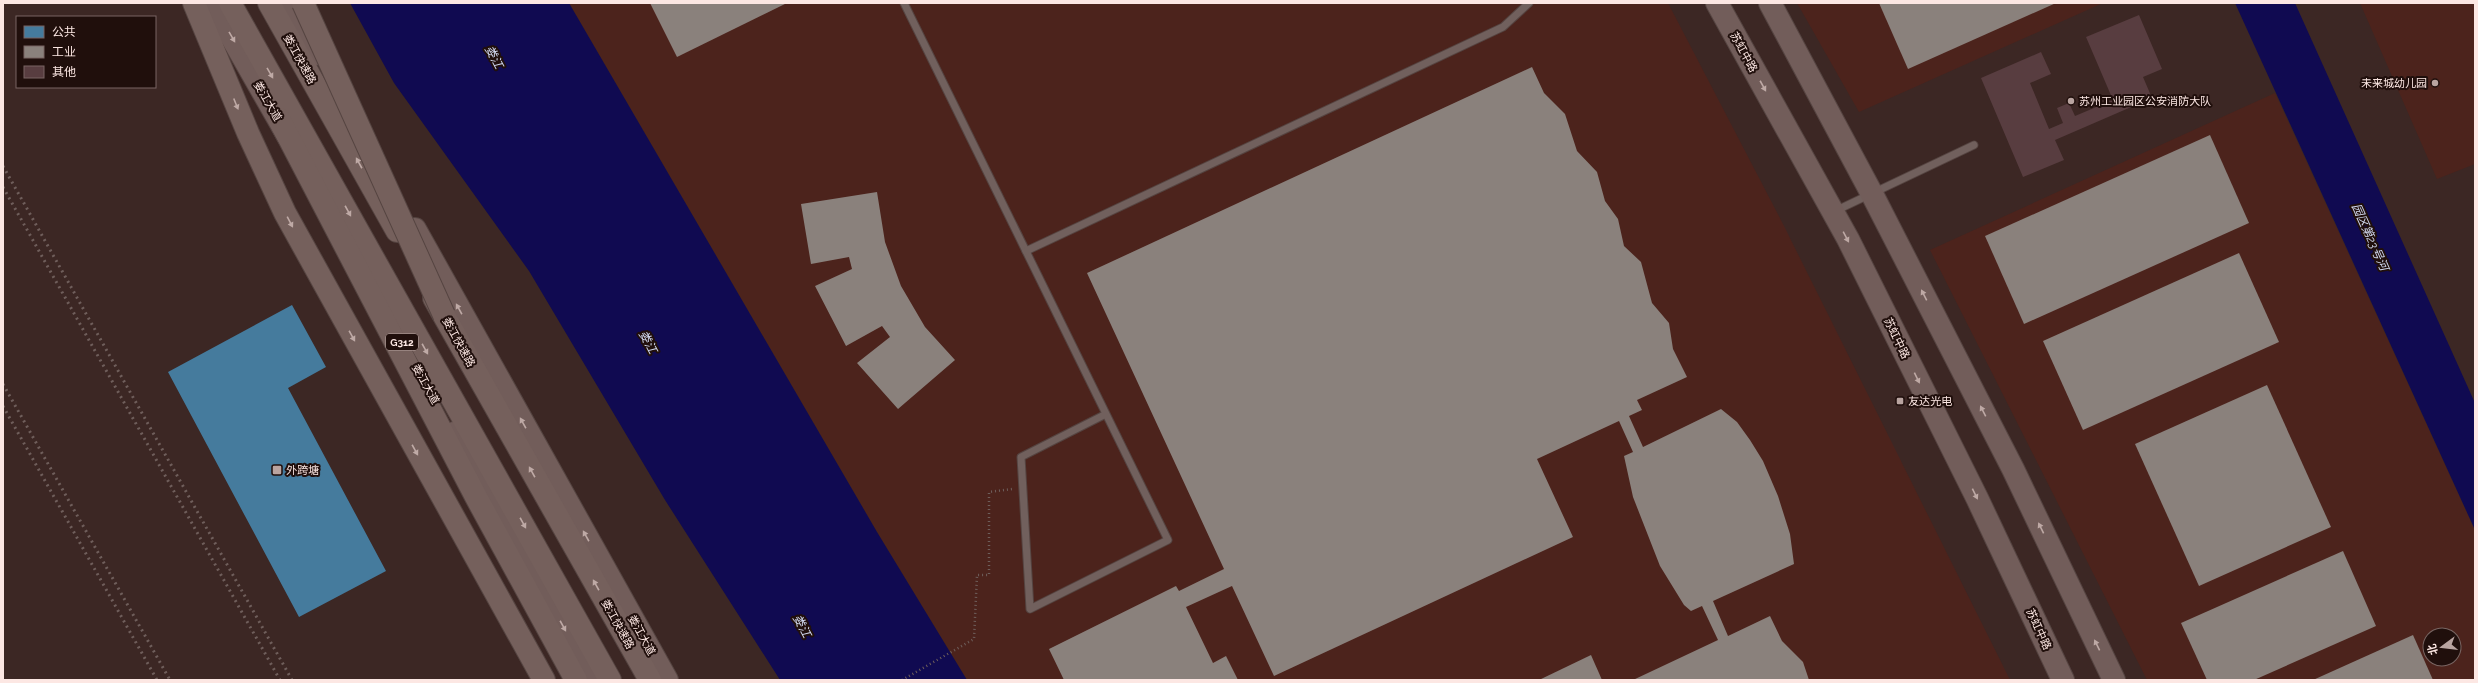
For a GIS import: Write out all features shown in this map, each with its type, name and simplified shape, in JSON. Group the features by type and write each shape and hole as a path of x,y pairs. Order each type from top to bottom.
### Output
{"highway":[{"path":"194,3 248,133 285,213 544,680"},
{"name":"G312","path":"230,3 610,680"},
{"name":"娄江快速路","path":"268,3 650,680"},
{"path":"303,3 444,314"},
{"path":"278,120 476,496 576,680"}],"main road":[{"name":"娄江大道","path":"212,3 593,680"},
{"name":"娄江大道","path":"288,3 667,680"},
{"name":"苏虹中路","path":"1717,3 1833,212 1973,491 2063,680"},
{"path":"1770,3 1872,194 2013,470 2114,680"}],"lane":[{"path":"904,3 1168,540 1030,609 1021,456 1106,414"},
{"path":"1026,251 1504,27 1529,3"},
{"path":"1833,212 1974,146"}],"path":[{"path":"902,680 974,639 977,575 989,575 989,492 1023,488"}],"shaded area":[{"name":"友达光电","path":"569,3 1668,3 1784,226 2010,680 967,680 877,532"},
{"path":"1797,3 2103,3 1859,112"},
{"name":"未来城幼儿园","path":"2360,3 2475,3 2475,164 2437,179"},
{"path":"2275,93 2475,530 2475,680 2147,680 1930,250"}],"water":[{"name":"娄江","path":"350,3 569,3 877,532 967,680 780,680 665,500 529,271 394,83"},
{"name":"园区第23号河","path":"2235,3 2295,3 2475,403 2475,530"}],"building: 公共":[{"name":"外跨塘","path":"292,305 326,367 288,388 386,571 299,617 168,372"}],"building: 工业":[{"path":"650,3 787,3 677,57"},
{"path":"1879,3 2056,3 1908,69"},
{"path":"1532,67 1544,93 1565,114 1577,151 1597,172 1605,201 1618,219 1624,246 1641,262 1652,303 1669,323 1673,349 1687,377 1637,400 1642,410 1629,416 1643,447 1721,409 1737,422 1750,440 1763,461 1778,496 1790,534 1794,564 1713,601 1728,636 1770,616 1782,641 1803,662 1809,680 1633,680 1718,640 1702,606 1691,611 1684,605 1660,566 1633,497 1624,456 1633,452 1619,421 1537,459 1573,537 1274,676 1232,586 1186,607 1213,663 1226,656 1238,680 1064,680 1049,649 1176,586 1179,591 1224,569 1087,273"},
{"path":"2210,135 2249,223 2024,324 1985,236"},
{"path":"877,192 885,242 901,286 925,327 955,360 898,409 857,363 890,337 882,326 846,346 815,286 852,269 849,257 811,264 801,204"},
{"path":"2239,253 2279,342 2083,430 2043,341"},
{"path":"2267,385 2331,527 2199,586 2135,444"},
{"path":"2343,551 2376,626 2254,680 2207,680 2181,623"},
{"path":"2413,635 2422,655 2422,667 2427,667 2433,680 2313,680"},
{"path":"1591,655 1602,680 1539,680"}],"building: 其他":[{"path":"2139,15 2162,69 2143,77 2152,98 2055,140 2064,160 2023,177 1981,78 2041,52 2051,74 2030,83 2049,129 2063,123 2057,108 2069,103 2075,116 2113,100 2086,37"}],"railway":[{"path":"3,166 292,680"},
{"path":"3,187 280,680"},
{"path":"3,384 170,680"},
{"path":"3,406 157,680"}],"place":[{"name":"未来城幼儿园","path":"2435,83"},
{"name":"苏州工业园区公安消防大队","path":"2071,101"},
{"name":"友达光电","path":"1900,401"},
{"name":"外跨塘","path":"277,470"}]}
